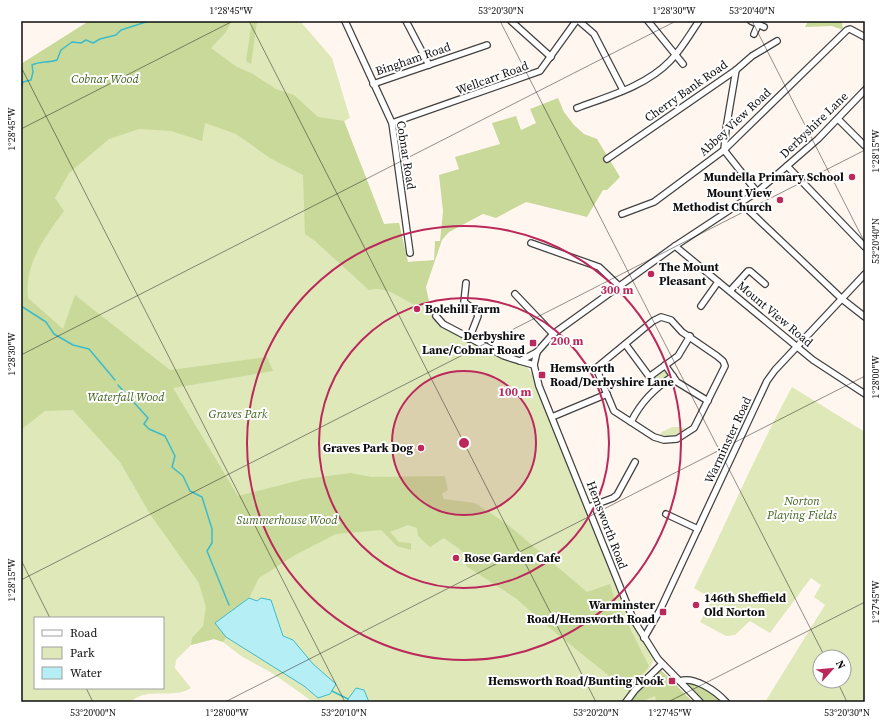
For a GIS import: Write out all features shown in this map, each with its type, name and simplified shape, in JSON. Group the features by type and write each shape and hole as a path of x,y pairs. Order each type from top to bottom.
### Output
{"street":[{"name":"Cobnar Road","path":"345,21 392,123 410,253"},
{"path":"406,21 429,64"},
{"path":"511,21 551,57"},
{"path":"577,21 586,25 597,39 623,90"},
{"name":"Wellcarr Road","path":"392,123 531,76 540,71 577,21"},
{"path":"648,21 683,64"},
{"path":"577,108 637,85 651,76 675,55 699,21"},
{"path":"751,21 761,26 754,34"},
{"name":"Abbey View Road","path":"622,214 654,202 724,150 847,30 850,29 865,37"},
{"name":"Cherry Bank Road","path":"607,160 736,70 752,56 776,41"},
{"name":"Bingham Road","path":"373,84 487,45"},
{"path":"736,70 724,150 756,192"},
{"name":"Derbyshire Lane","path":"534,365 537,352 553,334 675,246 756,192 838,119 865,90"},
{"path":"838,119 865,146"},
{"path":"787,166 865,247"},
{"path":"741,203 842,299 865,317"},
{"path":"531,243 599,266 620,286"},
{"name":"Mount View Road","path":"675,246 827,370 865,394"},
{"path":"730,291 748,271 750,271 765,284"},
{"name":"Warminster Road","path":"644,638 660,610 768,381 775,370 865,274"},
{"path":"701,306 718,282"},
{"path":"466,283 464,302 476,312 478,316 469,339"},
{"path":"515,294 553,334"},
{"path":"436,316 443,324 469,339 504,356 534,365"},
{"path":"661,317 670,319 682,332 690,336 717,356 725,364 724,371 694,428 688,434 676,440 656,439 614,411 596,368 656,319 661,317"},
{"path":"649,377 678,356 690,336"},
{"path":"626,345 656,387"},
{"path":"520,361 537,352"},
{"name":"Hemsworth Road","path":"534,365 539,386 589,508 621,592 644,638 662,664 700,702"},
{"path":"665,366 681,385 708,401"},
{"path":"631,422 639,406 656,387 673,376"},
{"path":"552,418 607,394"},
{"path":"589,508 617,495 635,462"},
{"path":"666,514 698,529"},
{"path":"626,702 635,690 662,664"},
{"path":"680,681 685,679 703,686 721,696 726,702"}],"green space":[{"name":"Graves Park","path":"89,21 300,21 332,58 350,118 344,121 384,224 399,223 407,262 419,261 416,286 438,325 503,358 527,367 532,374 631,622 654,659 650,668 622,702 313,702 272,673 241,656 223,642 214,639 191,645 176,660 175,668 191,688 184,691 145,695 137,697 131,702 21,702 21,64"},
{"path":"89,21 232,21 226,32 211,48 237,67 253,74 276,89 294,95 318,117 344,121 384,224 399,223 408,262 434,260 435,241 440,241 443,211 439,175 459,169 455,157 500,144 492,123 516,116 521,130 536,123 530,109 558,98 564,112 574,125 584,134 597,139 620,177 607,190 603,190 587,217 526,202 496,218 483,214 449,232 442,240 426,287 432,316 426,306 413,304 380,289 369,290 315,241 305,234 303,175 270,158 236,134 205,123 202,141 171,131 139,129 109,139 69,173 55,198 64,211 37,252 29,274 28,298 63,329 75,295 170,370 267,357 273,371 173,388 238,496 304,479 351,473 371,477 445,476 448,490 442,494 444,499 475,503 507,524 587,592 610,584 614,597 649,666 629,692 540,620 517,599 466,566 462,551 444,538 430,547 418,536 417,528 408,525 390,532 399,542 411,543 411,550 397,546 381,530 336,534 295,555 259,578 249,598 216,623 226,637 223,642 214,639 191,645 192,638 203,626 206,607 199,583 150,514 120,462 73,410 45,411 23,428 21,443 21,64"},
{"path":"252,21 257,21 251,64 246,61"},
{"path":"808,21 842,21 843,30 832,26 805,27"},
{"path":"666,369 670,375 659,383 655,377"},
{"name":"Norton Playing Fields","path":"792,387 865,432 865,702 765,702 825,605 814,597 821,585 811,578 770,633 750,621 735,635 726,636 700,622 712,599 694,588 754,462"},
{"path":"672,427 687,429 673,437 659,436 662,432"},
{"path":"662,671 693,702 656,702 655,696 640,702 628,702 638,688 647,679 657,672"},
{"path":"682,681 688,681 699,685 723,702 705,702"},
{"path":"655,695 656,702 640,702"}],"water":[{"path":"249,598 257,601 261,598 271,600 283,636 293,640 313,664 336,684 330,694 318,698 304,686 226,637 215,623"},
{"path":"356,688 364,690 369,702 346,702"}],"waterway":[{"path":"21,89 23,82 31,80 33,72 32,65 57,60 61,50 72,42 81,43 86,40 93,43 100,39 116,35 121,30 149,21"},
{"path":"21,306 46,322 54,334 73,345 89,349 115,380"},
{"path":"118,385 148,418 144,424 149,429 165,436 175,456 172,467 183,476 190,491 202,497 212,529 212,543 207,551 229,605"},
{"path":"332,691 348,699"}],"place":[{"name":"Mundella Primary School","path":"852,177"},
{"name":"Mount View Methodist Church","path":"780,200"},
{"name":"The Mount Pleasant","path":"651,274"},
{"name":"Bolehill Farm","path":"417,309"},
{"name":"Derbyshire Lane/Cobnar Road","path":"533,343"},
{"name":"Hemsworth Road/Derbyshire Lane","path":"542,375"},
{"name":"Graves Park Dog","path":"421,448"},
{"name":"Rose Garden Cafe","path":"456,558"},
{"name":"146th Sheffield Old Norton","path":"696,605"},
{"name":"Warminster Road/Hemsworth Road","path":"663,612"},
{"name":"Hemsworth Road/Bunting Nook","path":"672,681"}],"park label":[{"name":"Cobnar Wood","path":"105,79"},
{"name":"Waterfall Wood","path":"126,397"},
{"name":"Summerhouse Wood","path":"287,520"}]}
